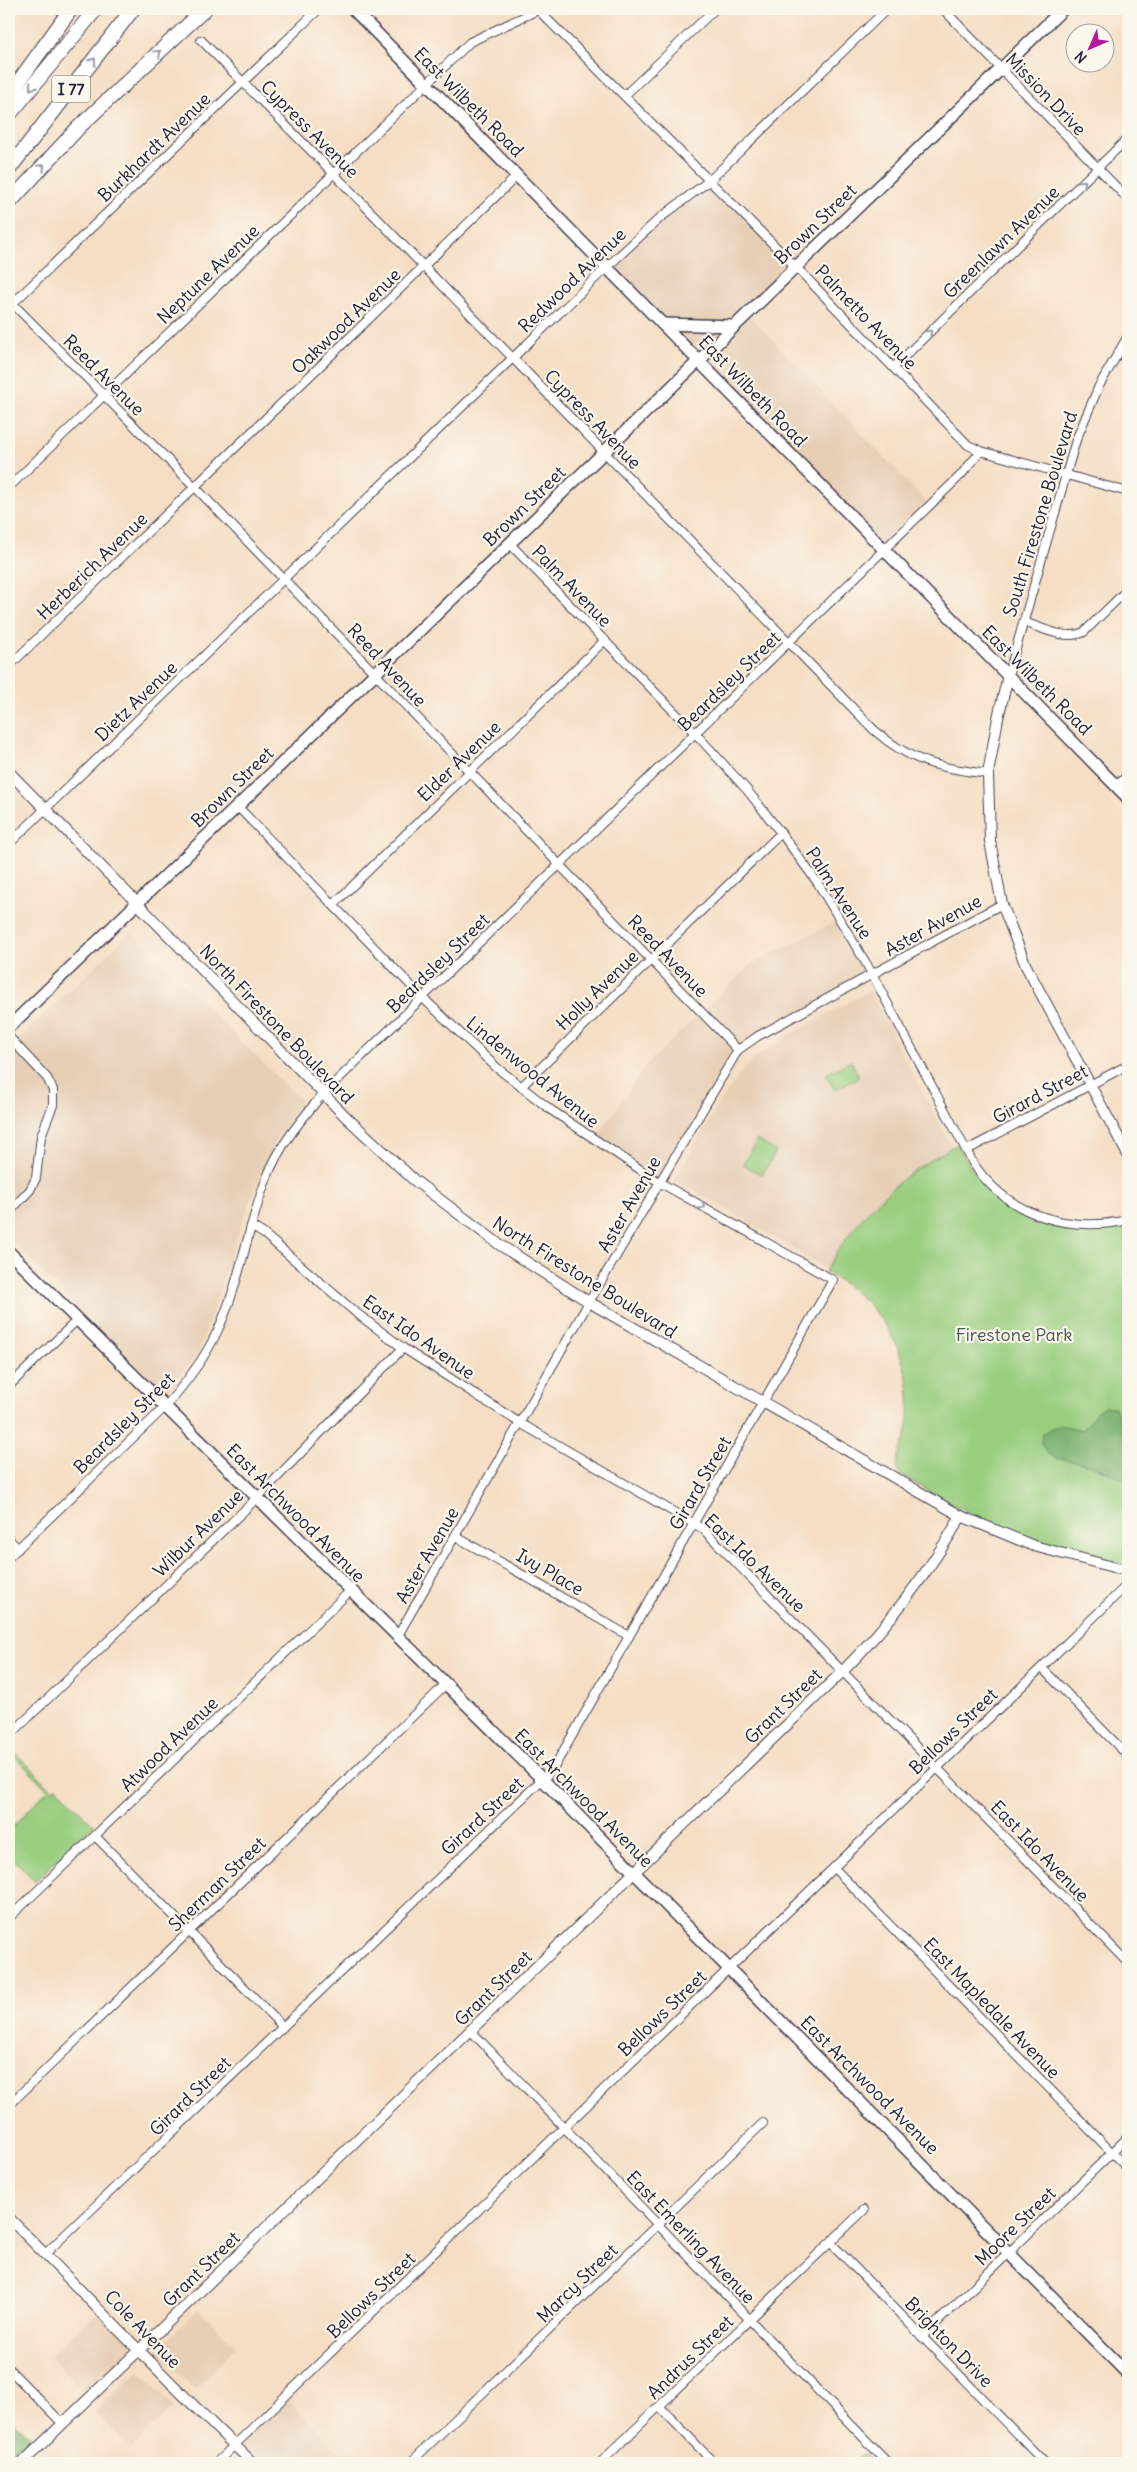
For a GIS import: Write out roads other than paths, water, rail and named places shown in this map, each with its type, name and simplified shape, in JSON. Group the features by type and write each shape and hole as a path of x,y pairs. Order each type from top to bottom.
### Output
{"highway":[{"path":"9,95 71,9"},
{"name":"I 77","path":"9,115 96,9"},
{"name":"I 77","path":"9,168 133,9"},
{"path":"9,203 79,127 204,9"}],"main road":[{"name":"East Wilbeth Road","path":"353,9 1128,798"},
{"name":"Brown Street","path":"9,1027 1063,9"},
{"path":"662,324 735,326"},
{"name":"East Archwood Avenue","path":"9,1252 76,1321 543,1780 1010,2252 1128,2374"}],"street":[{"name":"Burkhardt Avenue","path":"11,306 319,9"},
{"name":"Neptune Avenue","path":"9,487 470,42 538,9"},
{"name":"Palmetto Avenue","path":"538,9 625,95 680,154 710,180 796,267 968,445 981,451 1128,492"},
{"path":"625,95 715,9"},
{"name":"Redwood Avenue","path":"283,579 607,267 660,218 710,180 887,9"},
{"name":"Mission Drive","path":"943,9 1128,199"},
{"name":"Cypress Avenue","path":"201,40 891,745 908,756 936,766 988,774"},
{"name":"Greenlawn Avenue","path":"894,367 1128,138"},
{"name":"Oakwood Avenue","path":"195,487 518,176"},
{"name":"Reed Avenue","path":"11,306 195,487 738,1050"},
{"name":"South Firestone Boulevard","path":"1128,336 1099,386 1076,440 1008,676 988,774 990,841 1002,904 1026,966 1128,1155"},
{"name":"Beardsley Street","path":"9,1558 165,1407 188,1380 217,1333 234,1285 266,1179 280,1150 298,1124 323,1094 790,643 960,476 981,451"},
{"name":"Herberich Avenue","path":"9,666 195,487"},
{"name":"Palm Avenue","path":"510,544 696,734 781,833 817,882 873,974 978,1170 1001,1194 1035,1214 1059,1223 1081,1225 1128,1220"},
{"name":"Dietz Avenue","path":"9,844 283,579"},
{"path":"1024,622 1066,635 1078,635 1084,632 1128,588"},
{"name":"Elder Avenue","path":"334,904 605,640"},
{"name":"North Firestone Boulevard","path":"9,772 323,1094 385,1154 438,1199 531,1266 589,1302 961,1516 1034,1546 1128,1571"},
{"path":"1117,786 1128,777"},
{"name":"Lindenwood Avenue","path":"238,807 423,998 521,1087 582,1133 659,1182 833,1280"},
{"name":"Holly Avenue","path":"521,1087 781,833"},
{"name":"Aster Avenue","path":"398,1637 589,1302 738,1050 758,1036 1002,904"},
{"path":"9,1037 47,1078 53,1090 53,1105 41,1136 36,1178 30,1190 9,1212"},
{"name":"Girard Street","path":"967,1150 1128,1065"},
{"name":"East Ido Avenue","path":"251,1226 264,1234 348,1306 403,1348 520,1423 694,1523 712,1537 1128,1963"},
{"name":"Girard Street","path":"46,2253 553,1769 833,1280"},
{"path":"9,1386 76,1321"},
{"name":"Wilbur Avenue","path":"9,1736 257,1498 403,1348"},
{"name":"Grant Street","path":"22,2463 472,2031 875,1638 905,1603 945,1545 961,1516"},
{"name":"Ivy Place","path":"455,1536 629,1636"},
{"path":"9,1539 18,1549"},
{"name":"Bellows Street","path":"216,2463 1128,1584"},
{"name":"Atwood Avenue","path":"9,1918 350,1591"},
{"path":"1042,1668 1128,1756"},
{"name":"Sherman Street","path":"9,2105 446,1684"},
{"path":"94,1836 283,2027"},
{"name":"East Mapledale Avenue","path":"834,1868 1128,2169"},
{"name":"East Emerling Avenue","path":"472,2031 888,2463"},
{"name":"Marcy Street","path":"410,2463 763,2123"},
{"name":"Moore Street","path":"922,2337 1128,2137"},
{"name":"Andrus Street","path":"600,2463 864,2210"},
{"name":"Cole Avenue","path":"9,2218 46,2253 99,2311 253,2463"},
{"name":"Brighton Drive","path":"830,2243 1045,2463"},
{"path":"9,2368 63,2424"},
{"path":"660,2407 714,2463"}],"park label":[{"name":"Firestone Park","path":"1014,1334"}]}
